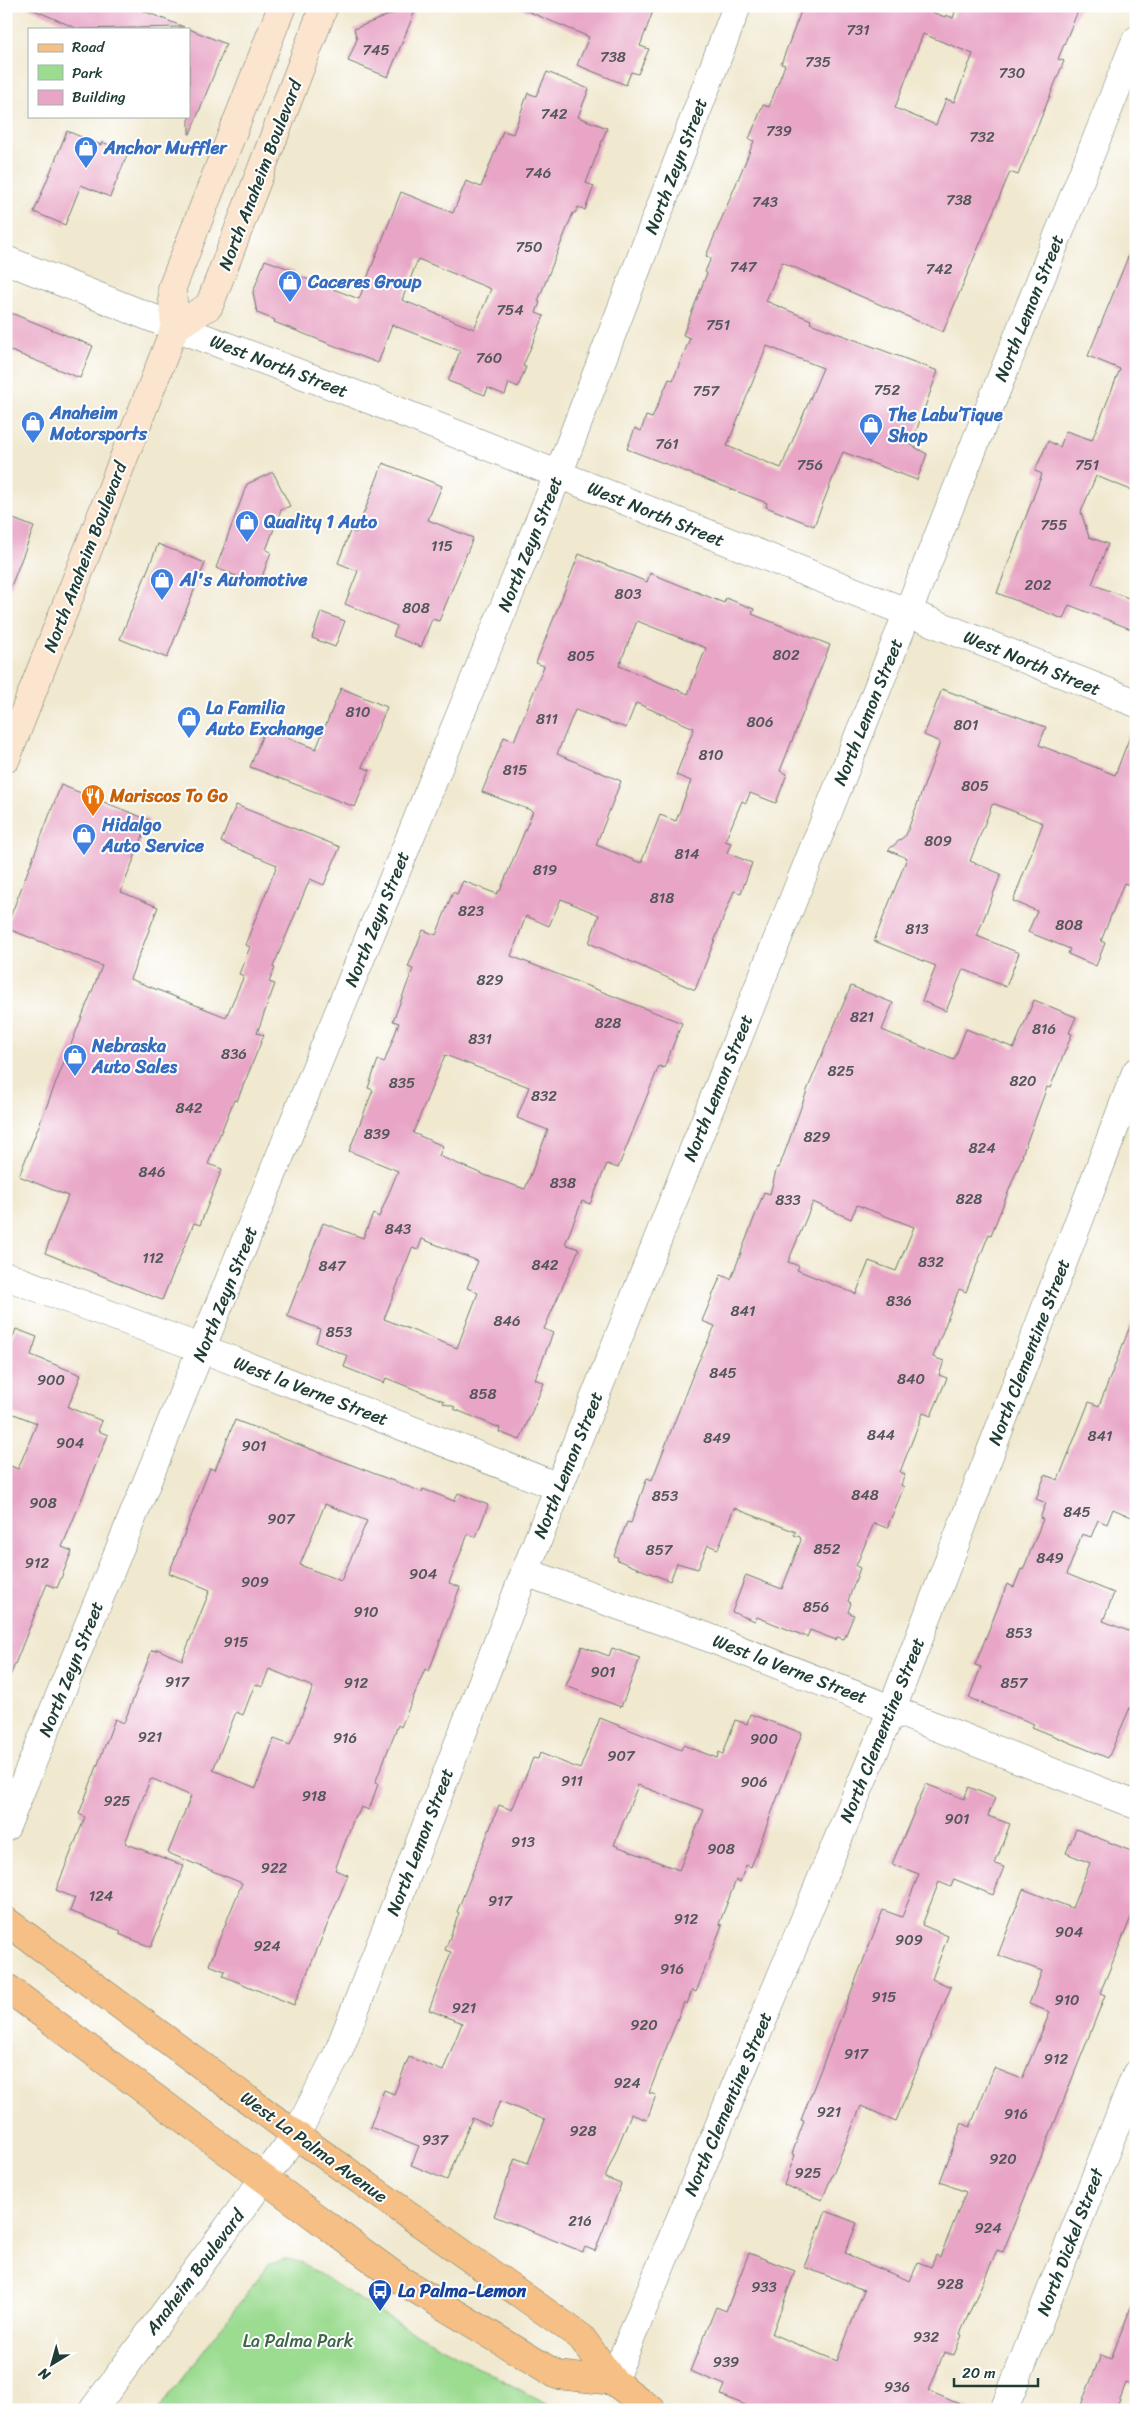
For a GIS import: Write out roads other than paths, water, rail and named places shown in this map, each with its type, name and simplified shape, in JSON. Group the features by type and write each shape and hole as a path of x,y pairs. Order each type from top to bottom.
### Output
{"main road":[{"name":"North Anaheim Boulevard","path":"6,759 175,327 172,288 282,6"},
{"name":"North Anaheim Boulevard","path":"175,327 209,306 324,6"},
{"name":"West La Palma Avenue","path":"6,1921 296,2135 581,2337 613,2381 652,2410"},
{"path":"6,1987 399,2279 557,2375 613,2381"}],"street":[{"name":"North Zeyn Street","path":"6,1828 558,475 737,6"},
{"name":"North Lemon Street","path":"296,2135 338,2053 525,1572 1136,40"},
{"name":"West North Street","path":"6,260 558,475 1136,704"},
{"name":"North Clementine Street","path":"613,2381 892,1709 1136,1072"},
{"name":"West la Verne Street","path":"6,1276 203,1349 559,1487"},
{"name":"West la Verne Street","path":"525,1572 707,1637 1136,1805"},
{"name":"North Dickel Street","path":"1004,2410 1136,2074"},
{"name":"Anaheim Boulevard","path":"93,2410 296,2135"}],"place":[{"name":"Anchor Muffler","path":"86,169"},
{"name":"Caceres Group","path":"290,303"},
{"name":"Anaheim Motorsports","path":"33,444"},
{"name":"The Labu’Tique Shop","path":"871,446"},
{"name":"Quality 1 Auto","path":"247,543"},
{"name":"Al's Automotive","path":"162,601"},
{"name":"La Familia Auto Exchange","path":"189,739"},
{"name":"Mariscos To Go","path":"93,817"},
{"name":"Hidalgo Auto Service","path":"84,856"},
{"name":"Nebraska Auto Sales","path":"75,1077"},
{"name":"La Palma-Lemon","path":"380,2312"}],"park label":[{"name":"La Palma Park","path":"298,2341"}]}
